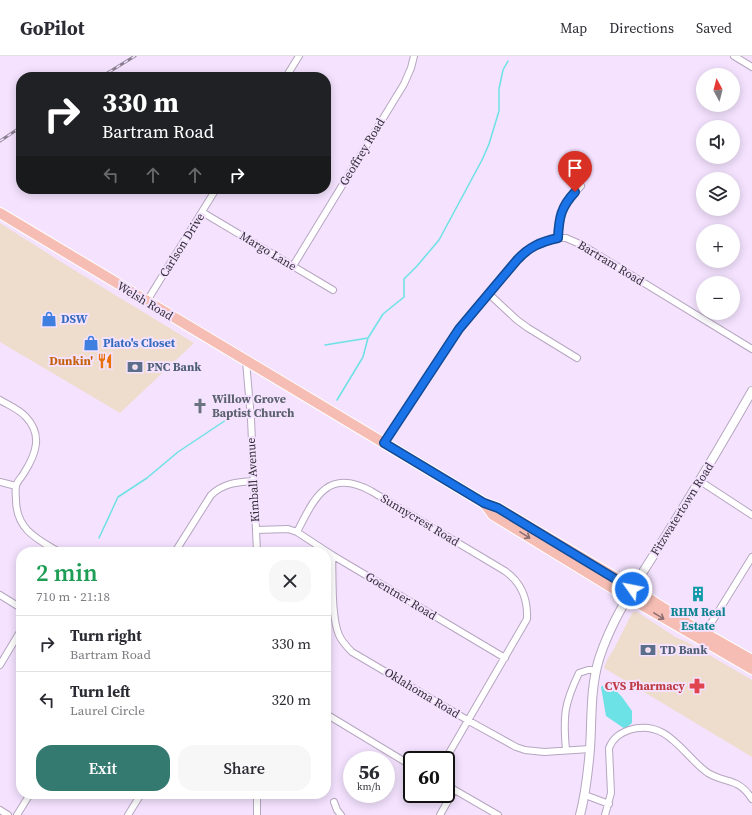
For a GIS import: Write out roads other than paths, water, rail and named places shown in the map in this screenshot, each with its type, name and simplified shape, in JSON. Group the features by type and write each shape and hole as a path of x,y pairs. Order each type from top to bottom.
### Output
{"main road":[{"name":"Welsh Road","path":"0,213 484,503 493,515 630,593"},
{"path":"630,593 752,660"},
{"path":"630,593 691,635 752,669"}],"street":[{"path":"289,72 299,56"},
{"name":"Geoffrey Road","path":"293,266 404,84 411,68 414,56"},
{"path":"734,56 752,67"},
{"path":"384,443 450,343 489,294 526,251 545,241 558,238 561,211 565,204 581,186"},
{"name":"Carlson Drive","path":"147,301 213,194"},
{"name":"Margo Lane","path":"202,212 333,290"},
{"name":"Bartram Road","path":"558,238 566,238 582,245 752,349"},
{"path":"489,294 522,324 577,358"},
{"name":"Kimball Avenue","path":"246,361 257,547"},
{"name":"Fitzwatertown Road","path":"580,815 585,795 590,749 592,697 596,670 600,658 611,631 630,593 700,481 752,391"},
{"path":"0,400 26,417 34,429 36,435 36,448 32,459 16,486 17,511 20,522 24,527 34,537 51,547"},
{"path":"178,547 211,495 224,486 238,482 254,481"},
{"path":"700,481 752,515"},
{"path":"0,482 16,486"},
{"name":"Sunnycrest Road","path":"297,532 313,501 321,493 338,483 352,483 371,491 505,571 513,576 522,588 528,611 527,619 451,751"},
{"path":"256,530 288,529 297,532"},
{"name":"Goentner Road","path":"297,532 320,547"},
{"name":"Goentner Road","path":"332,555 505,658"},
{"name":"Oklahoma Road","path":"332,555 335,621 339,637 347,647 359,656 506,742 521,748 544,752 590,749"},
{"path":"705,633 752,557"},
{"path":"0,595 16,605"},
{"path":"0,665 16,638"},
{"path":"566,750 564,722 568,698 580,673 588,670 596,670"},
{"path":"331,717 403,761"},
{"path":"605,815 609,804 611,782 610,748 612,741 622,733 641,728 659,731 670,738 680,745 710,774 735,782 743,788 752,799"},
{"path":"455,791 498,815"},
{"path":"585,795 609,804"},
{"path":"17,815 27,799"},
{"path":"128,815 138,799"},
{"path":"257,815 258,799"},
{"path":"334,802 341,815"},
{"path":"440,815 447,803"},
{"path":"0,810 8,815"}],"waterway":[{"path":"325,345 368,338 383,314 404,297 404,279 439,240 482,160 489,144 499,111 499,89 503,70 508,61"},
{"path":"337,400 363,357 368,338"},
{"path":"99,538 118,497 147,478 178,452 241,410"}],"railway":[{"path":"109,72 135,56"},
{"path":"0,141 16,130"}],"place":[{"name":"DSW","path":"49,319"},
{"name":"Plato's Closet","path":"91,343"},
{"name":"Dunkin'","path":"105,361"},
{"name":"PNC Bank","path":"135,367"},
{"name":"Willow Grove Baptist Church","path":"200,406"},
{"name":"RHM Real Estate","path":"698,594"},
{"name":"TD Bank","path":"648,650"},
{"name":"CVS Pharmacy","path":"697,686"}]}
